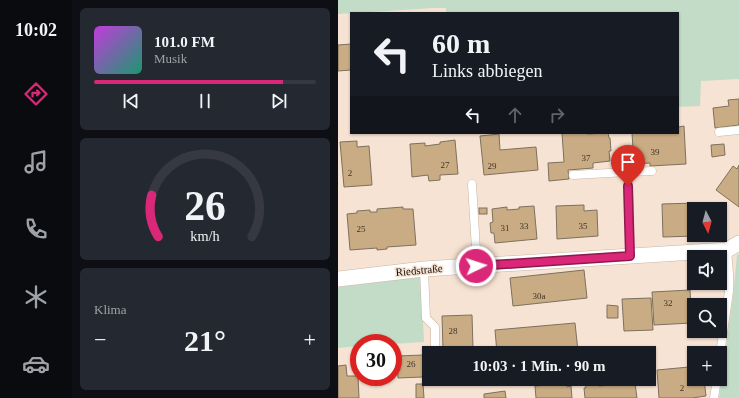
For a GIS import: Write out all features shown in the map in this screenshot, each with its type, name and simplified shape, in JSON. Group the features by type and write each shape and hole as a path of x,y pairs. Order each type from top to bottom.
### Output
{"street":[{"name":"Riedstraße","path":"338,279 424,269 630,256 733,247"}],"lane":[{"path":"719,132 739,130"},
{"path":"573,175 652,171"},
{"path":"628,172 630,256"},
{"path":"472,184 476,266"},
{"path":"721,346 729,291 729,273 733,247"},
{"path":"424,269 426,318 435,327 435,346"},
{"path":"714,398 716,386"}],"green space":[{"path":"338,0 739,0 739,79 701,81 700,106 679,107 679,12 446,12 446,8 434,8 350,12 350,13 338,14"},
{"path":"739,254 739,398 719,398 721,386 727,386 726,346 737,255"},
{"path":"421,277 424,342 402,343 402,334 350,334 350,347 338,348 338,287"}],"building":[{"path":"350,44 350,70 338,71 338,45"},
{"path":"739,99 739,125 715,128 713,108 729,106 728,100"},
{"path":"684,126 686,164 650,166 650,163 634,164 632,134 679,134 679,127"},
{"path":"499,134 500,150 536,147 538,170 484,175 480,136"},
{"path":"562,134 608,134 611,151 609,151 610,161 593,163 593,168 568,170 569,179 549,181 548,163 564,162"},
{"path":"455,140 458,174 440,175 440,180 429,181 428,175 412,177 410,144 425,143 425,146"},
{"path":"357,141 357,147 369,146 372,185 344,187 340,142"},
{"path":"724,144 725,155 712,157 711,145"},
{"path":"739,165 739,207 716,190 733,166 737,169"},
{"path":"687,203 687,236 663,237 662,204"},
{"path":"584,205 584,211 597,210 598,236 557,239 556,206"},
{"path":"534,206 537,239 495,243 494,233 491,233 490,223 493,222 492,209 507,207 507,210 519,209 519,207"},
{"path":"403,207 403,209 413,209 416,245 387,247 387,249 377,250 377,248 350,250 347,214 357,213 357,211 370,210 370,212 377,212 377,209"},
{"path":"479,208 487,208 487,214 479,214"},
{"path":"584,270 587,298 513,306 510,278"},
{"path":"690,290 690,298 687,298 687,323 654,325 652,292"},
{"path":"651,298 653,330 624,331 622,299"},
{"path":"607,305 618,306 618,318 607,318"},
{"path":"472,315 473,346 443,346 442,316"},
{"path":"575,323 577,346 496,346 495,330"},
{"path":"422,355 422,377 402,378 402,356"},
{"path":"346,365 347,376 350,376 350,386 358,386 359,398 338,398 338,366"},
{"path":"687,367 687,386 705,386 706,396 692,398 659,398 657,370"},
{"path":"416,384 422,384 424,398 416,398"},
{"path":"535,386 571,386 572,398 536,398"},
{"path":"586,386 635,386 637,398 585,398 584,388 586,388"},
{"path":"505,391 506,398 484,398 484,394"}],"route":[{"path":"476,266 630,256 628,186"}]}
